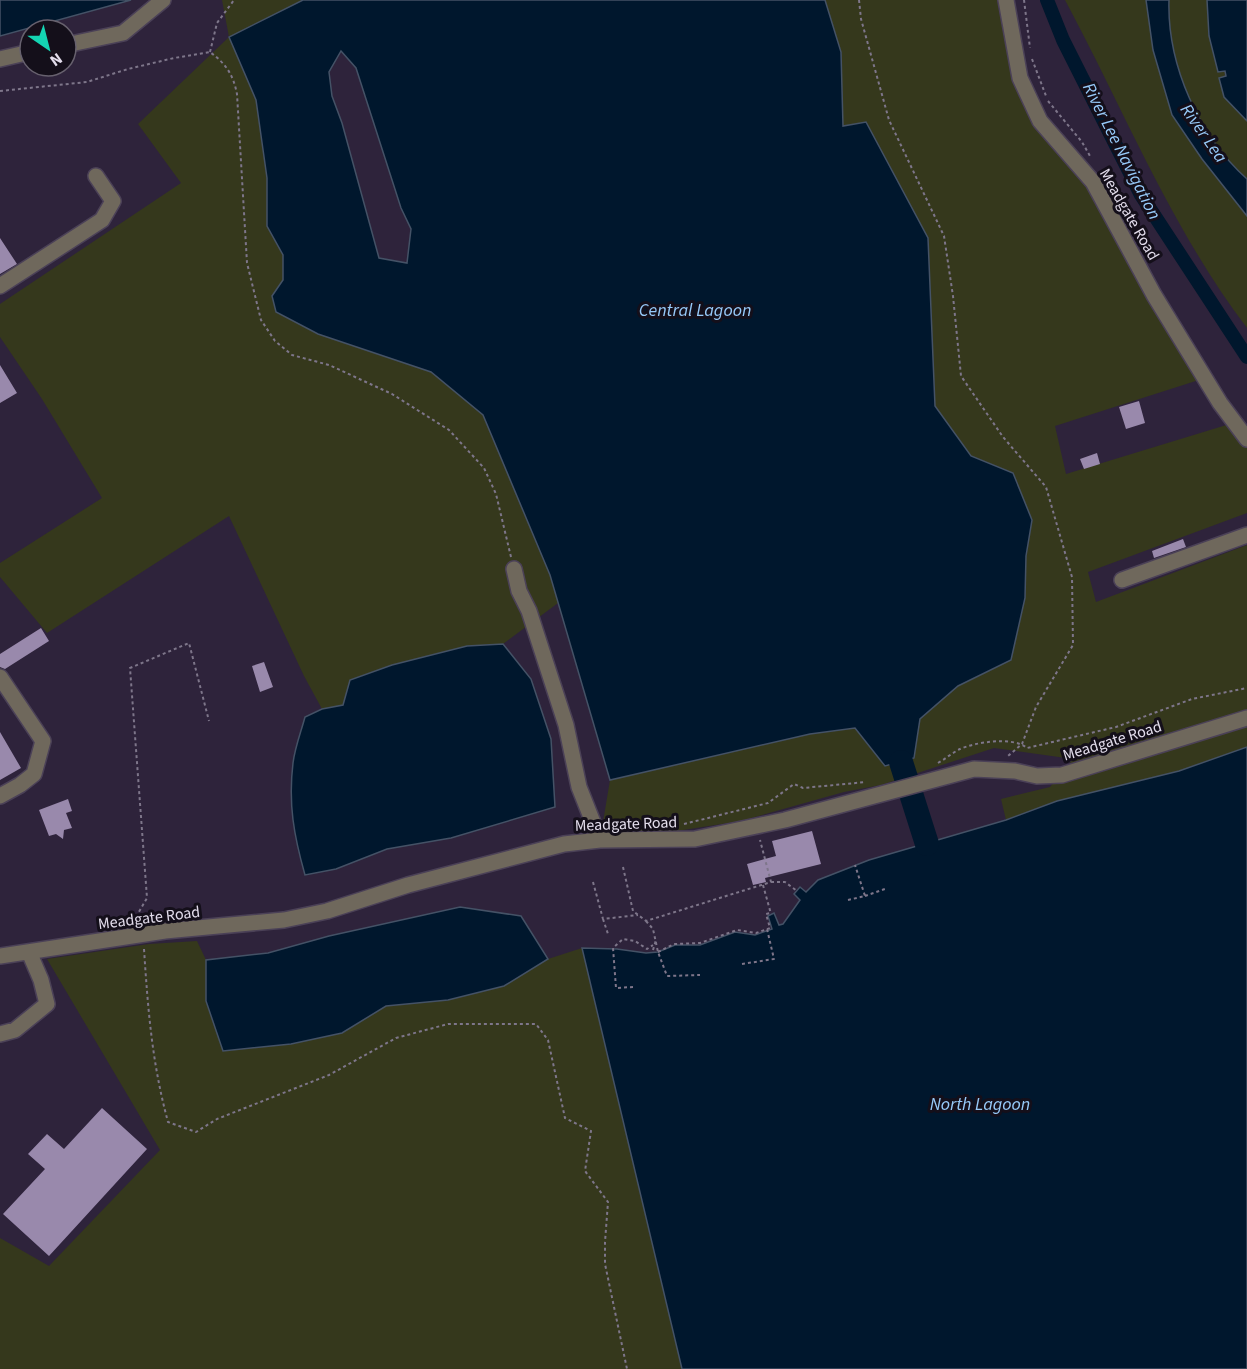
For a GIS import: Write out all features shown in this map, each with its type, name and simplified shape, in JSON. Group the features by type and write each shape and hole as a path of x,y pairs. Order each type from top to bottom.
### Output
{"street":[{"path":"78,42 123,33 163,0"},
{"name":"Meadgate Road","path":"1006,0 1020,78 1040,121 1093,182 1154,295 1220,403 1247,439"},
{"path":"0,59 18,55"},
{"path":"0,286 102,220 113,201 96,176"},
{"path":"1122,580 1247,535"},
{"path":"514,568 519,591 529,611 566,725 579,787 600,840"},
{"path":"0,677 43,741 34,774 0,796"},
{"name":"Meadgate Road","path":"0,956 128,936 284,920 327,911 510,857 564,844 600,840 695,839 784,820 974,769 1016,771 1038,776 1062,775 1247,718"},
{"path":"0,1034 15,1030 47,1004 41,980 29,952"}],"path":[{"path":"210,52 217,23 234,0"},
{"path":"859,0 861,19 889,120 944,236 961,376 1003,437 1046,488 1072,577 1073,645 1036,707 1022,744 992,770"},
{"path":"0,91 87,82 139,66 210,52 223,62 233,76 237,94 247,263 261,320 274,341 292,355 329,365 392,394 449,430 472,452 484,468 496,494 514,568"},
{"path":"128,936 147,898 130,668 189,643 209,721"},
{"path":"934,765 960,749 995,741 1022,744 1027,748 1116,727 1192,699 1247,688"},
{"path":"683,824 768,802 794,784 803,788 870,782"},
{"path":"756,825 771,882"},
{"path":"855,865 865,896"},
{"path":"623,867 633,911 653,929 667,976 700,975"},
{"path":"593,882 608,934"},
{"path":"646,921 771,882 785,882 797,891"},
{"path":"658,952 674,944 700,943 737,930 756,933 770,928 766,914 770,913 763,885"},
{"path":"848,900 885,889"},
{"path":"603,919 638,915"},
{"path":"742,964 774,959 767,929"},
{"path":"144,934 150,1038 168,1122 196,1132 218,1119 329,1076 396,1038 448,1024 536,1024 548,1040 565,1118 591,1131 585,1171 608,1202 604,1242 606,1264 627,1369"},
{"path":"633,987 616,988 613,948 623,939 635,941 647,950 656,940"},
{"path":"653,945 653,950"}],"green space":[{"path":"222,0 303,0 229,37"},
{"path":"825,0 997,0 1009,63 1019,92 1086,182 1202,379 1055,426 1066,474 1233,423 1247,441 1247,513 1088,572 1096,602 1247,545 1247,747 1179,771 1057,801 1006,820 1001,799 1050,787 1073,759 994,748 881,785 844,792 741,821 645,836 600,840 610,780 810,734 856,728 885,765 920,719 958,686 1011,660 1025,598 1026,556 1032,520 1013,473 971,456 935,406 928,238 843,126 841,52"},
{"path":"1065,0 1146,0 1153,50 1172,115 1202,159 1247,216 1247,328 1220,290 1172,209"},
{"path":"1169,0 1207,0 1209,36 1218,72 1225,71 1224,97 1247,121 1247,179 1214,142 1189,98 1174,49"},
{"path":"229,37 256,100 267,178 267,226 283,255 283,280 272,296 318,334 431,372 483,415 550,575 558,603 503,644 467,646 392,665 343,705 322,709 304,676 229,516 47,633 0,577 0,563 102,498 42,399 0,337 0,304 181,183 138,124"},
{"path":"197,941 206,960 206,1001 342,1033 386,1006 448,1000 504,986 548,959 582,948 682,1369 0,1369 0,1238 49,1266 160,1150 47,959 149,944"}],"water":[{"path":"0,0 131,0 66,18 18,18 18,31 0,36"},
{"name":"Central Lagoon","path":"303,0 825,0 841,52 843,126 866,122 928,238 935,406 971,456 1013,473 1032,520 1026,556 1025,598 1011,660 958,686 920,719 914,758 885,766 855,728 810,734 610,780 550,575 483,415 431,372 318,334 276,312 272,296 283,280 283,255 267,226 267,178 256,100 229,37","holes":["341,51 356,68 401,208 411,229 407,263 379,258 342,123 332,96 329,72"]},
{"name":"River Lea","path":"1146,0 1169,0 1170,25 1180,74 1189,98 1214,142 1247,179 1247,216 1202,159 1172,115 1153,50"},
{"path":"1207,0 1247,0 1247,121 1224,97 1219,78 1226,76 1225,71 1218,72 1209,36"},
{"path":"503,644 531,679 551,739 555,807 451,838 387,849 336,869 305,875 295,833 291,792 294,757 305,717 322,709 343,705 350,680 392,665 467,646"},
{"name":"North Lagoon","path":"1247,747 1247,1369 682,1369 582,948 646,953 658,952 675,945 700,945 735,932 755,935 772,929 768,916 774,913 779,925 783,924 800,900 794,894 800,887 806,892 818,880 869,860 1006,820 1057,801 1179,771"},
{"path":"460,907 521,916 548,959 504,986 448,1000 386,1006 342,1033 291,1044 223,1051 206,1001 206,960 268,953 329,936"}],"building":[{"path":"0,238 17,264 0,274"},
{"path":"0,365 17,393 0,403"},
{"path":"1139,401 1145,423 1126,429 1119,407"},
{"path":"1097,453 1100,464 1084,469 1080,459"},
{"path":"1183,539 1186,547 1154,558 1152,551"},
{"path":"41,628 49,641 5,669 0,667 0,654"},
{"path":"264,662 273,687 260,692 252,666"},
{"path":"0,732 21,768 0,780"},
{"path":"68,799 72,811 66,813 72,828 64,830 63,839 56,834 49,836 39,810"},
{"path":"812,831 821,864 765,878 766,882 753,885 747,864 776,856 772,841"},
{"path":"102,1108 147,1149 49,1256 3,1214 45,1169 28,1154 47,1134 64,1149"}],"waterway":[{"name":"River Lee Navigation","path":"1047,0 1063,40 1141,195 1247,357"},
{"path":"901,762 927,844"}]}
